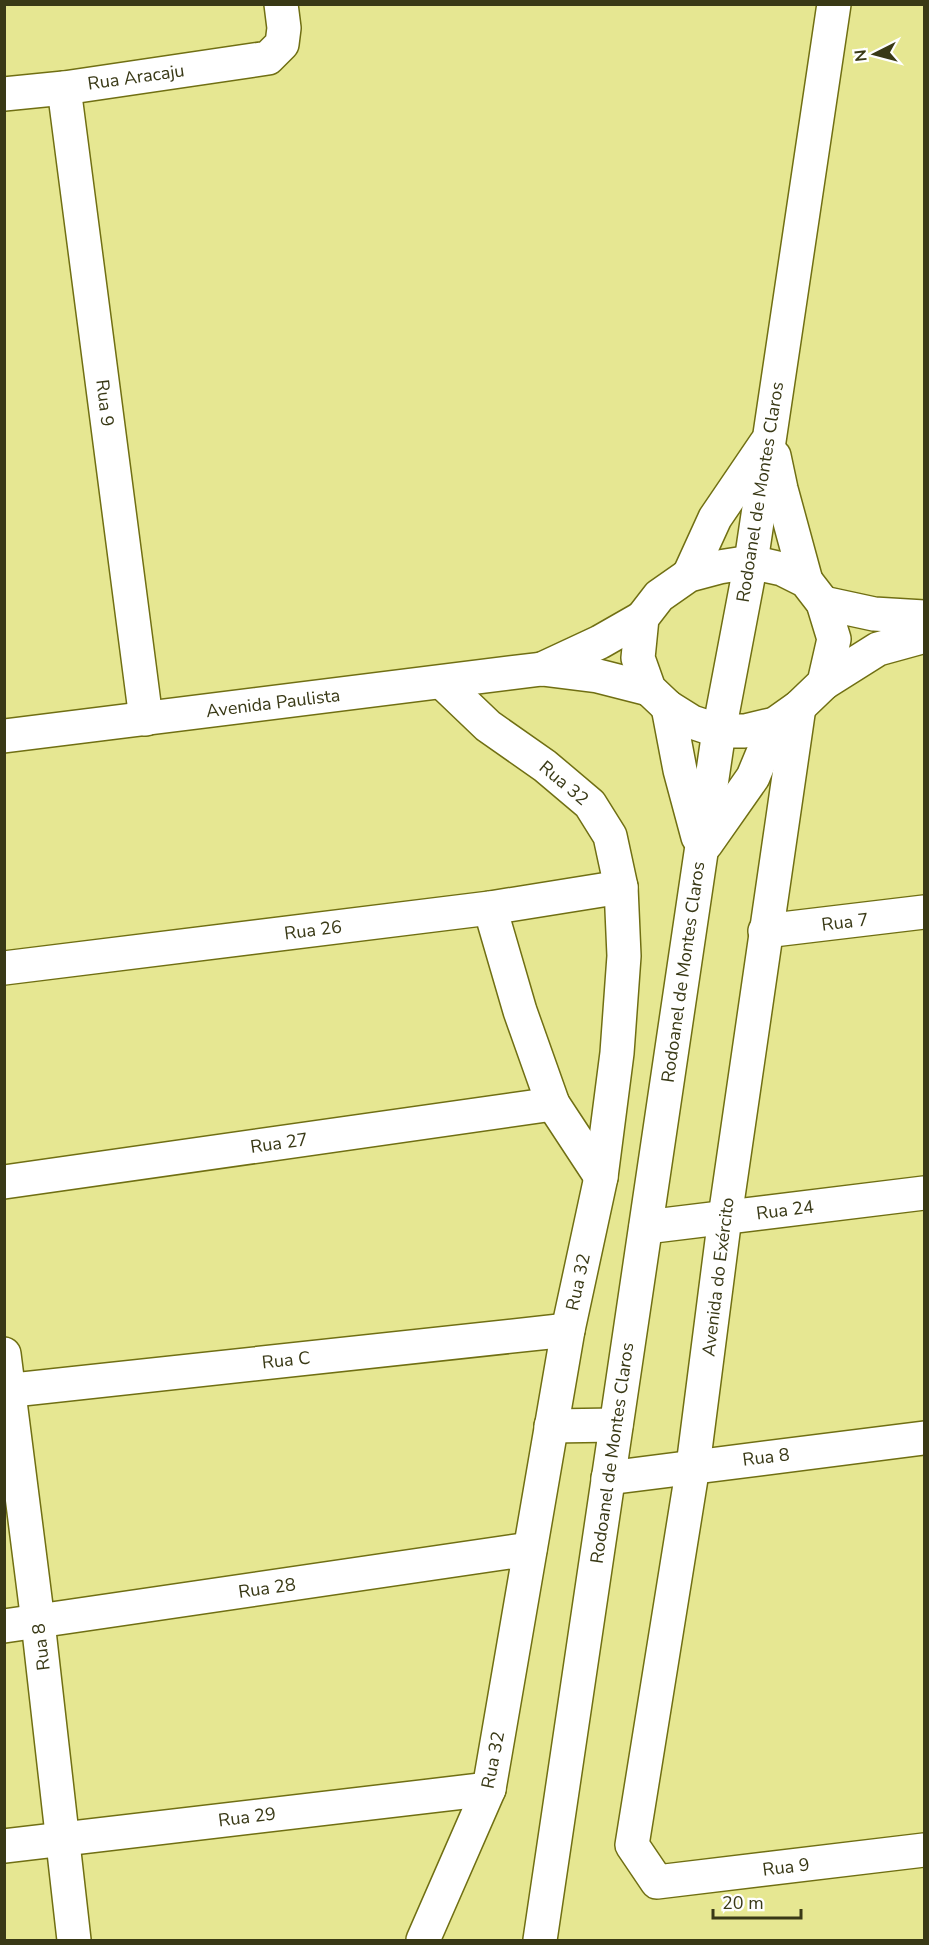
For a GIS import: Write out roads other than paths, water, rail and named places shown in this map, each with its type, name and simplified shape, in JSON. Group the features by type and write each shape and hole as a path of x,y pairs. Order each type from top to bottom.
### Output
{"street":[{"name":"Rua Aracaju","path":"4,94 63,88 268,58 282,45 284,28 281,4"},
{"name":"Rodoanel de Montes Claros","path":"540,1941 719,732 751,562 834,4"},
{"name":"Rua 9","path":"63,88 146,719"},
{"path":"689,575 715,518 770,436"},
{"path":"770,436 781,489 814,592 834,639 824,683"},
{"path":"701,851 659,698 638,658 642,618 659,596 689,575 751,562 782,569 814,592 874,614 924,616"},
{"name":"Avenida Paulista","path":"542,669 600,642 642,618"},
{"path":"701,851 753,777 787,716 824,683 878,649 918,638 924,634"},
{"name":"Avenida Paulista","path":"4,736 542,669 598,676 659,698 692,722 719,732"},
{"name":"Rua 32","path":"423,1941 489,1789 568,1330 601,1177 616,1053 624,956 621,887 610,836 590,804 545,766 488,726 442,682"},
{"path":"719,732 745,731 787,716"},
{"name":"Avenida do Exército","path":"632,1845 693,1466 765,931 787,716"},
{"name":"Rua 26","path":"4,968 490,909 621,887"},
{"path":"490,909 520,1011 553,1104 601,1177"},
{"name":"Rua 7","path":"765,931 924,912"},
{"name":"Rua 27","path":"4,1182 553,1104"},
{"name":"Rua 24","path":"646,1227 924,1193"},
{"name":"Rua C","path":"7,1391 568,1330"},
{"name":"Rua 8","path":"4,1354 38,1622 74,1941"},
{"path":"551,1426 616,1425"},
{"name":"Rua 8","path":"608,1478 924,1438"},
{"name":"Rua 28","path":"4,1626 530,1549"},
{"name":"Rua 29","path":"4,1846 489,1789"},
{"name":"Rua 9","path":"632,1845 657,1882 924,1850"}]}
